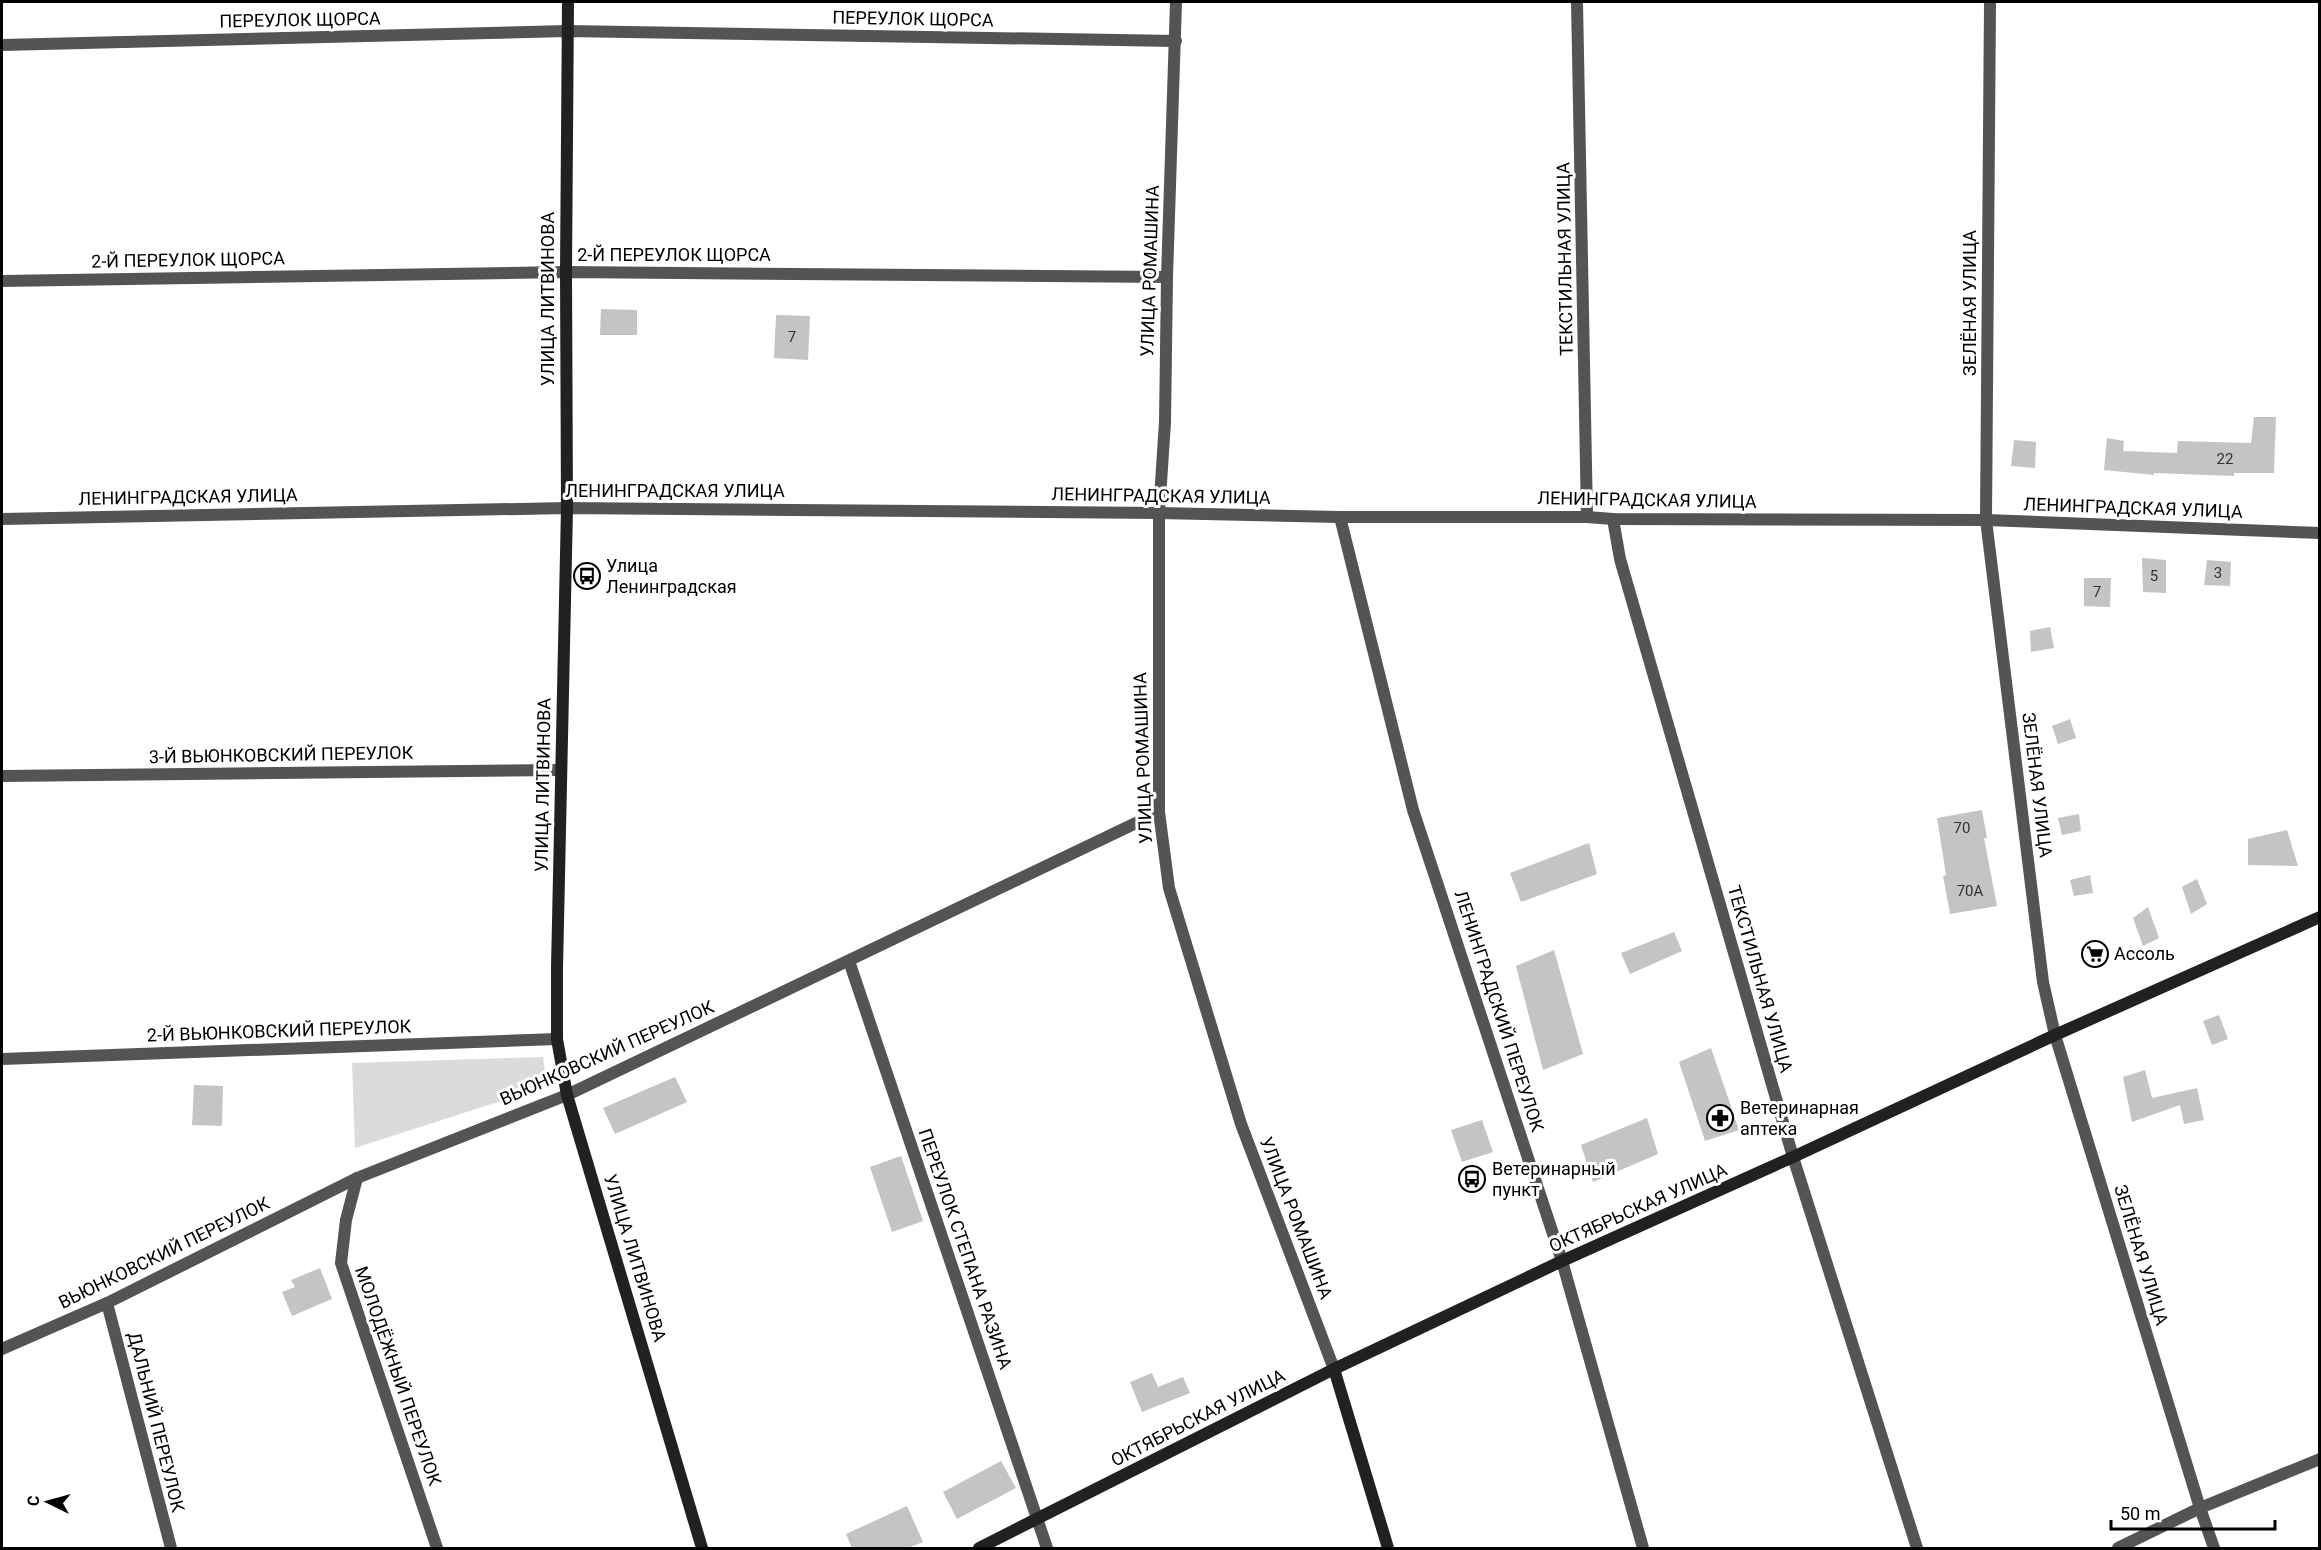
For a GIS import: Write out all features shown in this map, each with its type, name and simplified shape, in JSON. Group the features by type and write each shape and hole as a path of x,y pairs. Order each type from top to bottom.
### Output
{"main road":[{"name":"УЛИЦА ЛИТВИНОВА","path":"568,2 567,508 557,1039 567,1095 702,1548"},
{"name":"ОКТЯБРЬСКАЯ УЛИЦА","path":"979,1548 1334,1369 1562,1261 2319,917"},
{"name":"УЛИЦА РОМАШИНА","path":"1334,1369 1388,1548"}],"street":[{"name":"УЛИЦА РОМАШИНА","path":"1176,2 1165,422 1159,513 1159,812 1168,888 1241,1124 1334,1369"},
{"name":"ТЕКСТИЛЬНАЯ УЛИЦА","path":"1577,2 1587,517"},
{"name":"ЗЕЛЁНАЯ УЛИЦА","path":"1990,2 1986,520 2043,982 2055,1035 2214,1548"},
{"name":"ПЕРЕУЛОК ЩОРСА","path":"2,45 567,31 1176,41"},
{"name":"2-Й ПЕРЕУЛОК ЩОРСА","path":"2,281 566,272 1167,277"},
{"name":"ЛЕНИНГРАДСКАЯ УЛИЦА","path":"2,519 567,508 1159,513 1340,517 1986,520 2319,532"},
{"name":"ЛЕНИНГРАДСКИЙ ПЕРЕУЛОК","path":"1340,517 1413,810 1562,1261 1643,1548"},
{"name":"ТЕКСТИЛЬНАЯ УЛИЦА","path":"1613,519 1620,559 1793,1157 1917,1548"},
{"name":"3-Й ВЬЮНКОВСКИЙ ПЕРЕУЛОК","path":"2,776 561,770"},
{"name":"ВЬЮНКОВСКИЙ ПЕРЕУЛОК","path":"2,1348 107,1303 357,1178 567,1095 1159,812"},
{"name":"ПЕРЕУЛОК СТЕПАНА РАЗИНА","path":"849,961 1047,1548"},
{"name":"2-Й ВЬЮНКОВСКИЙ ПЕРЕУЛОК","path":"2,1059 557,1039"},
{"name":"МОЛОДЁЖНЫЙ ПЕРЕУЛОК","path":"357,1178 346,1220 341,1263 437,1548"},
{"name":"ДАЛЬНИЙ ПЕРЕУЛОК","path":"107,1303 171,1548"},
{"path":"2118,1548 2200,1508 2319,1459"}],"shaded area":[{"path":"543,1057 547,1086 355,1148 352,1063"}],"building":[{"path":"601,309 637,310 637,335 600,335"},
{"path":"776,315 810,316 808,360 774,358"},
{"path":"2254,417 2276,417 2274,473 2234,473 2234,476 2154,473 2154,475 2104,470 2107,438 2124,441 2123,451 2177,453 2178,441 2251,443"},
{"path":"2014,440 2036,442 2035,468 2011,466"},
{"path":"2142,558 2166,560 2166,593 2143,592"},
{"path":"2207,560 2231,562 2230,586 2204,585"},
{"path":"2084,578 2111,578 2110,607 2084,606"},
{"path":"2050,627 2054,648 2031,652 2030,631"},
{"path":"2070,719 2076,738 2058,744 2052,726"},
{"path":"1982,810 1987,838 1984,838 1997,906 1950,914 1943,876 1946,875 1937,818"},
{"path":"2079,814 2081,831 2062,835 2058,818"},
{"path":"2287,830 2298,866 2248,865 2248,839"},
{"path":"1589,843 1597,874 1521,902 1510,873"},
{"path":"2090,875 2093,893 2074,896 2070,880"},
{"path":"2197,879 2207,904 2191,914 2182,887"},
{"path":"2148,907 2159,938 2143,946 2133,918"},
{"path":"1674,932 1682,951 1630,974 1621,953"},
{"path":"1554,950 1583,1054 1543,1070 1516,966"},
{"path":"2219,1015 2228,1039 2212,1045 2203,1021"},
{"path":"1711,1048 1739,1130 1705,1141 1679,1062"},
{"path":"2145,1070 2152,1098 2197,1088 2204,1120 2184,1124 2180,1105 2132,1122 2123,1077"},
{"path":"675,1077 687,1102 615,1134 603,1108"},
{"path":"194,1085 223,1086 222,1126 192,1125"},
{"path":"1647,1118 1658,1154 1593,1182 1581,1145"},
{"path":"1482,1120 1493,1152 1462,1162 1451,1130"},
{"path":"901,1156 923,1221 892,1232 870,1167"},
{"path":"320,1268 332,1299 292,1316 282,1292 295,1287 291,1280"},
{"path":"1152,1373 1158,1387 1183,1377 1190,1393 1142,1412 1130,1382"},
{"path":"1001,1461 1016,1488 957,1519 943,1492"},
{"path":"907,1506 923,1542 908,1548 852,1548 846,1534"}],"place":[{"name":"Улица Ленинградская","path":"587,576"},
{"name":"Ассоль","path":"2095,954"},
{"name":"Ветеринарная аптека","path":"1720,1118"},
{"name":"Ветеринарный пункт","path":"1472,1179"}]}
